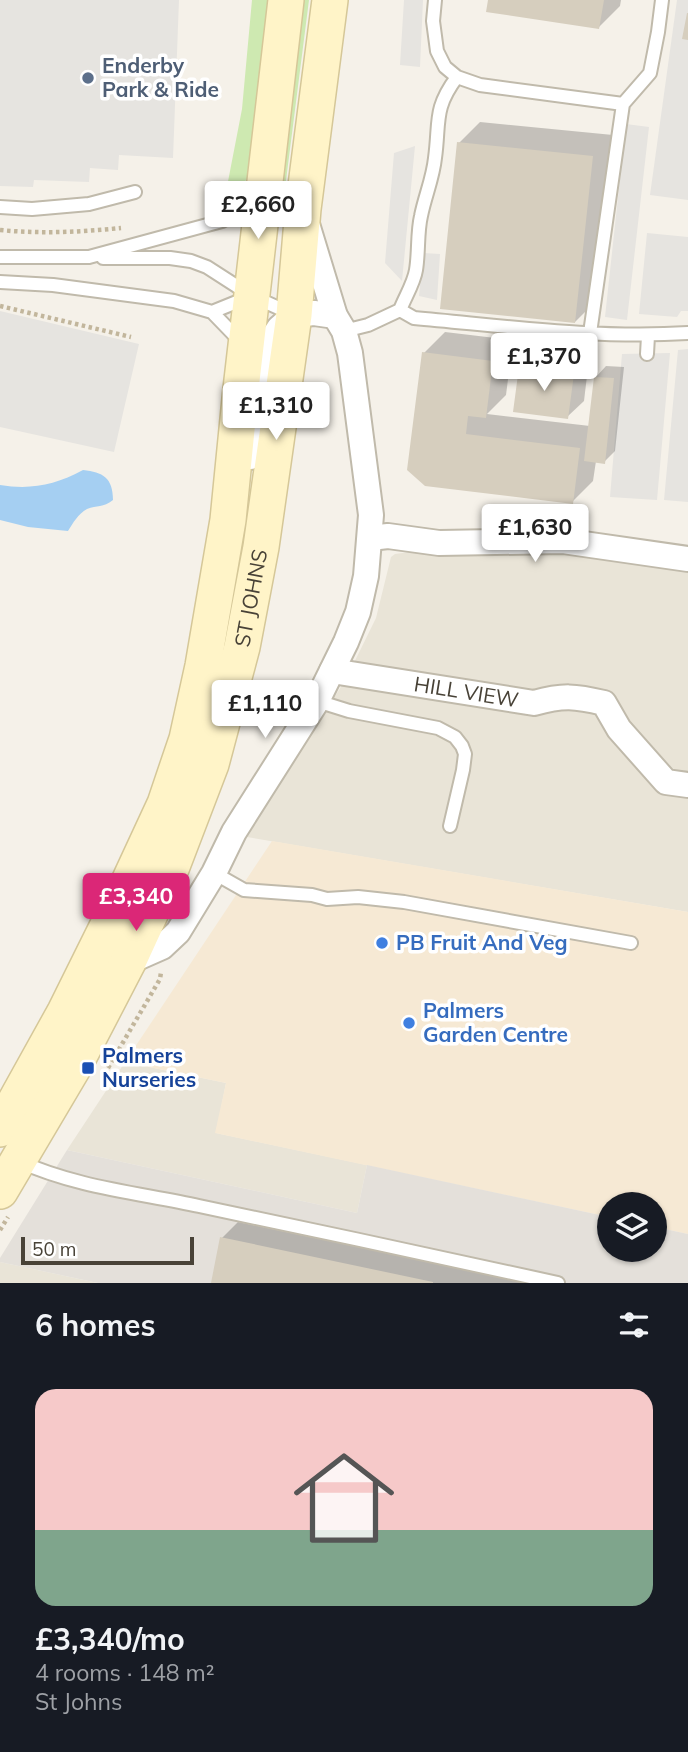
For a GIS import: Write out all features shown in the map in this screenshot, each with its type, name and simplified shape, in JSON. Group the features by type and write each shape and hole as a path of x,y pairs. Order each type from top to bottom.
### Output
{"main road":[{"name":"ST JOHNS","path":"0,1129 65,1012 121,899 165,804 187,739 229,520 286,0"},
{"name":"ST JOHNS","path":"0,1191 74,1066 128,962 172,866 211,764 239,660 261,547 294,315 303,209 330,0"},
{"path":"253,296 279,262 303,209"}],"street":[{"path":"128,962 162,947 178,932 214,873 234,832 317,701 358,612 366,576 371,515 350,353 303,209"},
{"path":"229,520 248,471 266,348 279,328 294,315 314,313 340,323"},
{"path":"370,538 388,536 439,543 563,541 688,559"},
{"name":"HILL VIEW","path":"332,671 534,703 577,696 604,703 619,729 666,782 688,785"}],"lane":[{"path":"435,0 433,21 437,51 445,67 457,77 480,85 623,104"},
{"path":"590,333 623,104 650,73 662,0"},
{"path":"340,323 368,325 400,310 416,272 420,217 435,159 437,120 446,92 457,77"},
{"path":"89,257 222,221 245,208 264,186"},
{"path":"0,206 32,209 89,204 135,192"},
{"path":"0,257 170,258 191,261 207,267 253,296 294,315"},
{"path":"0,282 53,285 174,301 212,312 246,347"},
{"path":"212,312 253,296"},
{"path":"400,310 414,318 590,333 648,336 688,333"},
{"path":"647,354 648,336"},
{"path":"317,701 349,711 438,729 455,737 465,754 450,826"},
{"path":"214,873 244,890 312,895 327,899 358,897 404,902 632,943"},
{"path":"19,1161 73,1180 558,1283"}],"path":[{"path":"0,306 131,337"}],"shaded area":[{"name":"Enderby Park & Ride","path":"0,0 179,0 173,158 119,155 118,170 90,168 89,182 34,180 33,187 0,186"},
{"path":"404,0 423,0 420,67 400,65"},
{"path":"677,0 688,0 688,200 650,195"},
{"path":"626,124 649,127 627,320 605,317"},
{"path":"415,146 402,281 385,263 394,153"},
{"path":"647,233 688,237 688,311 681,311 677,317 639,314"},
{"path":"423,253 440,254 437,300 419,296"},
{"path":"0,311 139,344 114,452 0,427"},
{"path":"688,349 688,502 664,500 678,350"},
{"path":"670,353 657,500 610,497 622,354"},
{"path":"576,546 688,562 688,912 247,837 347,677 376,618 391,557 395,554 440,548"},
{"path":"272,841 688,912 688,1234 667,1230 667,1192 597,1192 597,1214 215,1133 226,1083 125,1062"},
{"path":"125,1062 226,1083 216,1133 367,1165 357,1213 67,1150"},
{"path":"67,1150 357,1213 367,1165 597,1214 597,1262 667,1262 667,1230 688,1234 688,1283 98,1283 0,1262"},
{"path":"0,1262 98,1283 0,1283"}],"green space":[{"path":"252,0 269,0 252,168 236,194 211,213 206,204 225,197 242,109"},
{"path":"303,0 309,0 284,196 274,196"}],"water":[{"path":"83,470 96,472 109,481 113,500 84,511 68,531 28,527 0,520 0,485 43,485"}],"building":[{"path":"488,0 604,0 599,29 486,12"},
{"path":"688,13 688,40 682,39"},
{"path":"457,142 593,156 575,323 440,309"},
{"path":"422,352 493,361 486,418 468,416 466,434 580,448 573,504 425,486 407,470"},
{"path":"519,367 574,374 568,419 513,412"},
{"path":"594,377 614,378 605,464 584,461"},
{"path":"220,1237 433,1282 433,1283 211,1283"}],"place":[{"name":"Enderby Park & Ride","path":"88,78"},
{"name":"PB Fruit And Veg","path":"382,943"},
{"name":"Palmers Garden Centre","path":"409,1023"},
{"name":"Palmers Nurseries","path":"88,1068"}]}
